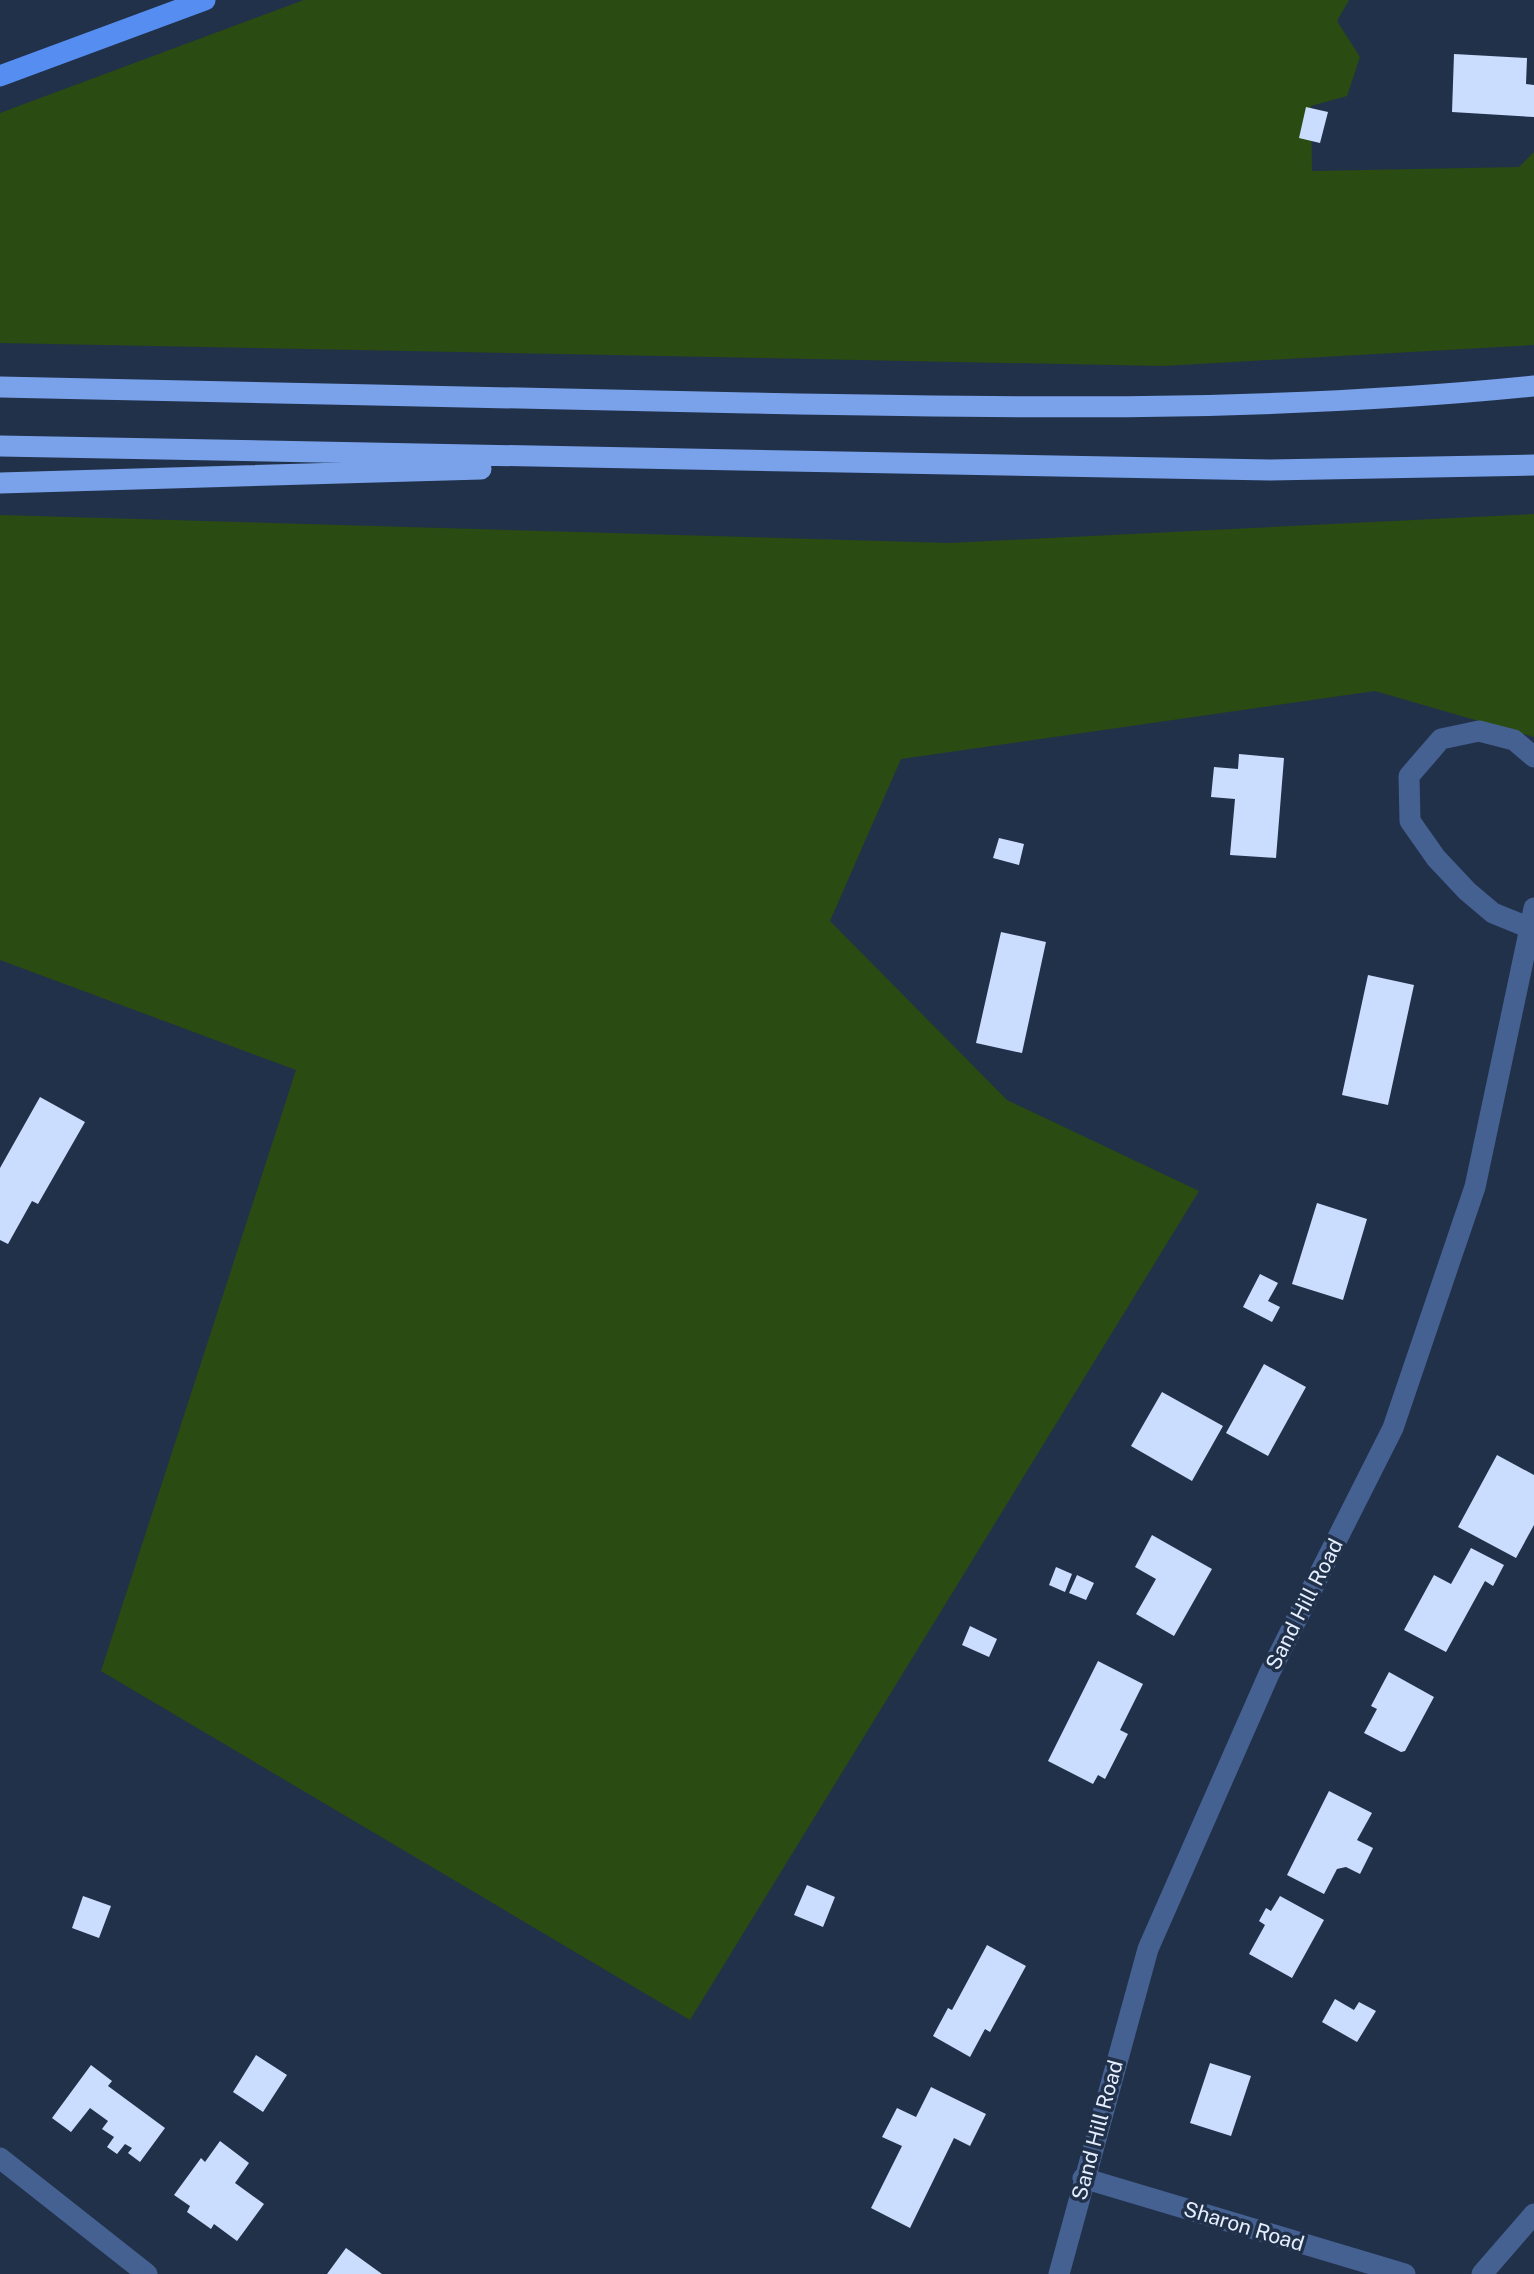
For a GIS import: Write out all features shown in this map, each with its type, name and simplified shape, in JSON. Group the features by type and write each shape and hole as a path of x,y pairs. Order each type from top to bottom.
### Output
{"highway":[{"path":"0,387 1084,410 1267,406 1443,396 1534,386"},
{"path":"0,446 1270,470 1534,465"},
{"path":"0,483 756,461"}],"main road":[{"path":"0,76 205,0"}],"street":[{"name":"Sand Hill Road","path":"1059,2274 1083,2178 1148,1949 1269,1674 1392,1428 1475,1187 1532,918 1493,913 1466,891 1436,858 1410,821 1409,776 1441,739 1479,731 1514,740 1534,757"},
{"path":"0,2158 147,2274"},
{"name":"Sharon Road","path":"1083,2178 1405,2274"},
{"path":"1482,2274 1534,2214"}],"green space":[{"path":"304,0 1349,0 1337,21 1360,57 1347,96 1311,106 1312,171 1519,167 1534,152 1534,345 1163,366 0,343 0,113"},
{"path":"1534,514 1534,737 1375,691 901,759 830,921 1007,1100 1199,1191 690,2020 101,1671 296,1070 0,960 0,515 949,543"}],"building":[{"path":"1454,54 1527,58 1526,84 1534,85 1534,117 1452,112"},
{"path":"1306,107 1328,112 1320,143 1299,138"},
{"path":"1239,754 1284,758 1276,858 1230,855 1235,799 1211,797 1214,767 1238,769"},
{"path":"999,838 1024,844 1019,865 993,858"},
{"path":"1001,932 1046,942 1022,1053 976,1043"},
{"path":"1368,975 1414,985 1388,1105 1342,1095"},
{"path":"40,1097 85,1122 38,1204 32,1201 8,1244 0,1240 0,1168"},
{"path":"1317,1203 1367,1219 1343,1300 1292,1284"},
{"path":"1260,1274 1278,1283 1268,1301 1280,1307 1272,1322 1243,1307"},
{"path":"1264,1364 1306,1387 1268,1456 1226,1433"},
{"path":"1162,1392 1223,1426 1192,1481 1131,1446"},
{"path":"1497,1455 1534,1475 1534,1525 1516,1558 1458,1527"},
{"path":"1152,1535 1212,1569 1174,1636 1136,1614 1156,1579 1135,1567"},
{"path":"1471,1548 1504,1565 1493,1586 1485,1581 1446,1652 1404,1630 1434,1575 1451,1584"},
{"path":"1056,1567 1072,1574 1065,1592 1049,1585"},
{"path":"1077,1575 1094,1583 1086,1600 1069,1593"},
{"path":"970,1626 997,1639 989,1657 962,1645"},
{"path":"1098,1661 1143,1684 1120,1730 1128,1734 1105,1779 1098,1775 1093,1784 1048,1761"},
{"path":"1389,1672 1434,1697 1405,1751 1401,1752 1364,1733 1377,1709 1371,1706"},
{"path":"1329,1791 1372,1813 1357,1840 1373,1848 1360,1874 1346,1867 1337,1869 1324,1894 1287,1875"},
{"path":"807,1885 835,1897 823,1927 794,1915"},
{"path":"83,1896 111,1906 99,1938 72,1928"},
{"path":"1280,1896 1324,1920 1292,1978 1249,1954 1265,1925 1259,1921 1266,1908 1271,1911"},
{"path":"987,1945 1026,1966 990,2032 985,2029 970,2057 933,2036 948,2008 952,2010"},
{"path":"1335,1999 1354,2010 1359,2002 1376,2011 1357,2042 1322,2022"},
{"path":"256,2055 287,2075 263,2112 233,2092"},
{"path":"1210,2063 1251,2076 1231,2136 1190,2123"},
{"path":"91,2065 112,2081 108,2086 165,2128 140,2162 128,2153 132,2148 125,2144 117,2154 107,2147 114,2137 102,2129 108,2121 90,2108 71,2132 52,2118"},
{"path":"931,2087 986,2114 970,2146 954,2138 910,2228 871,2208 902,2146 882,2137 897,2108 916,2117"},
{"path":"220,2141 249,2163 235,2183 264,2204 237,2241 214,2224 211,2229 187,2212 190,2206 174,2195 201,2158 205,2162"},
{"path":"346,2248 382,2274 327,2274"}]}
